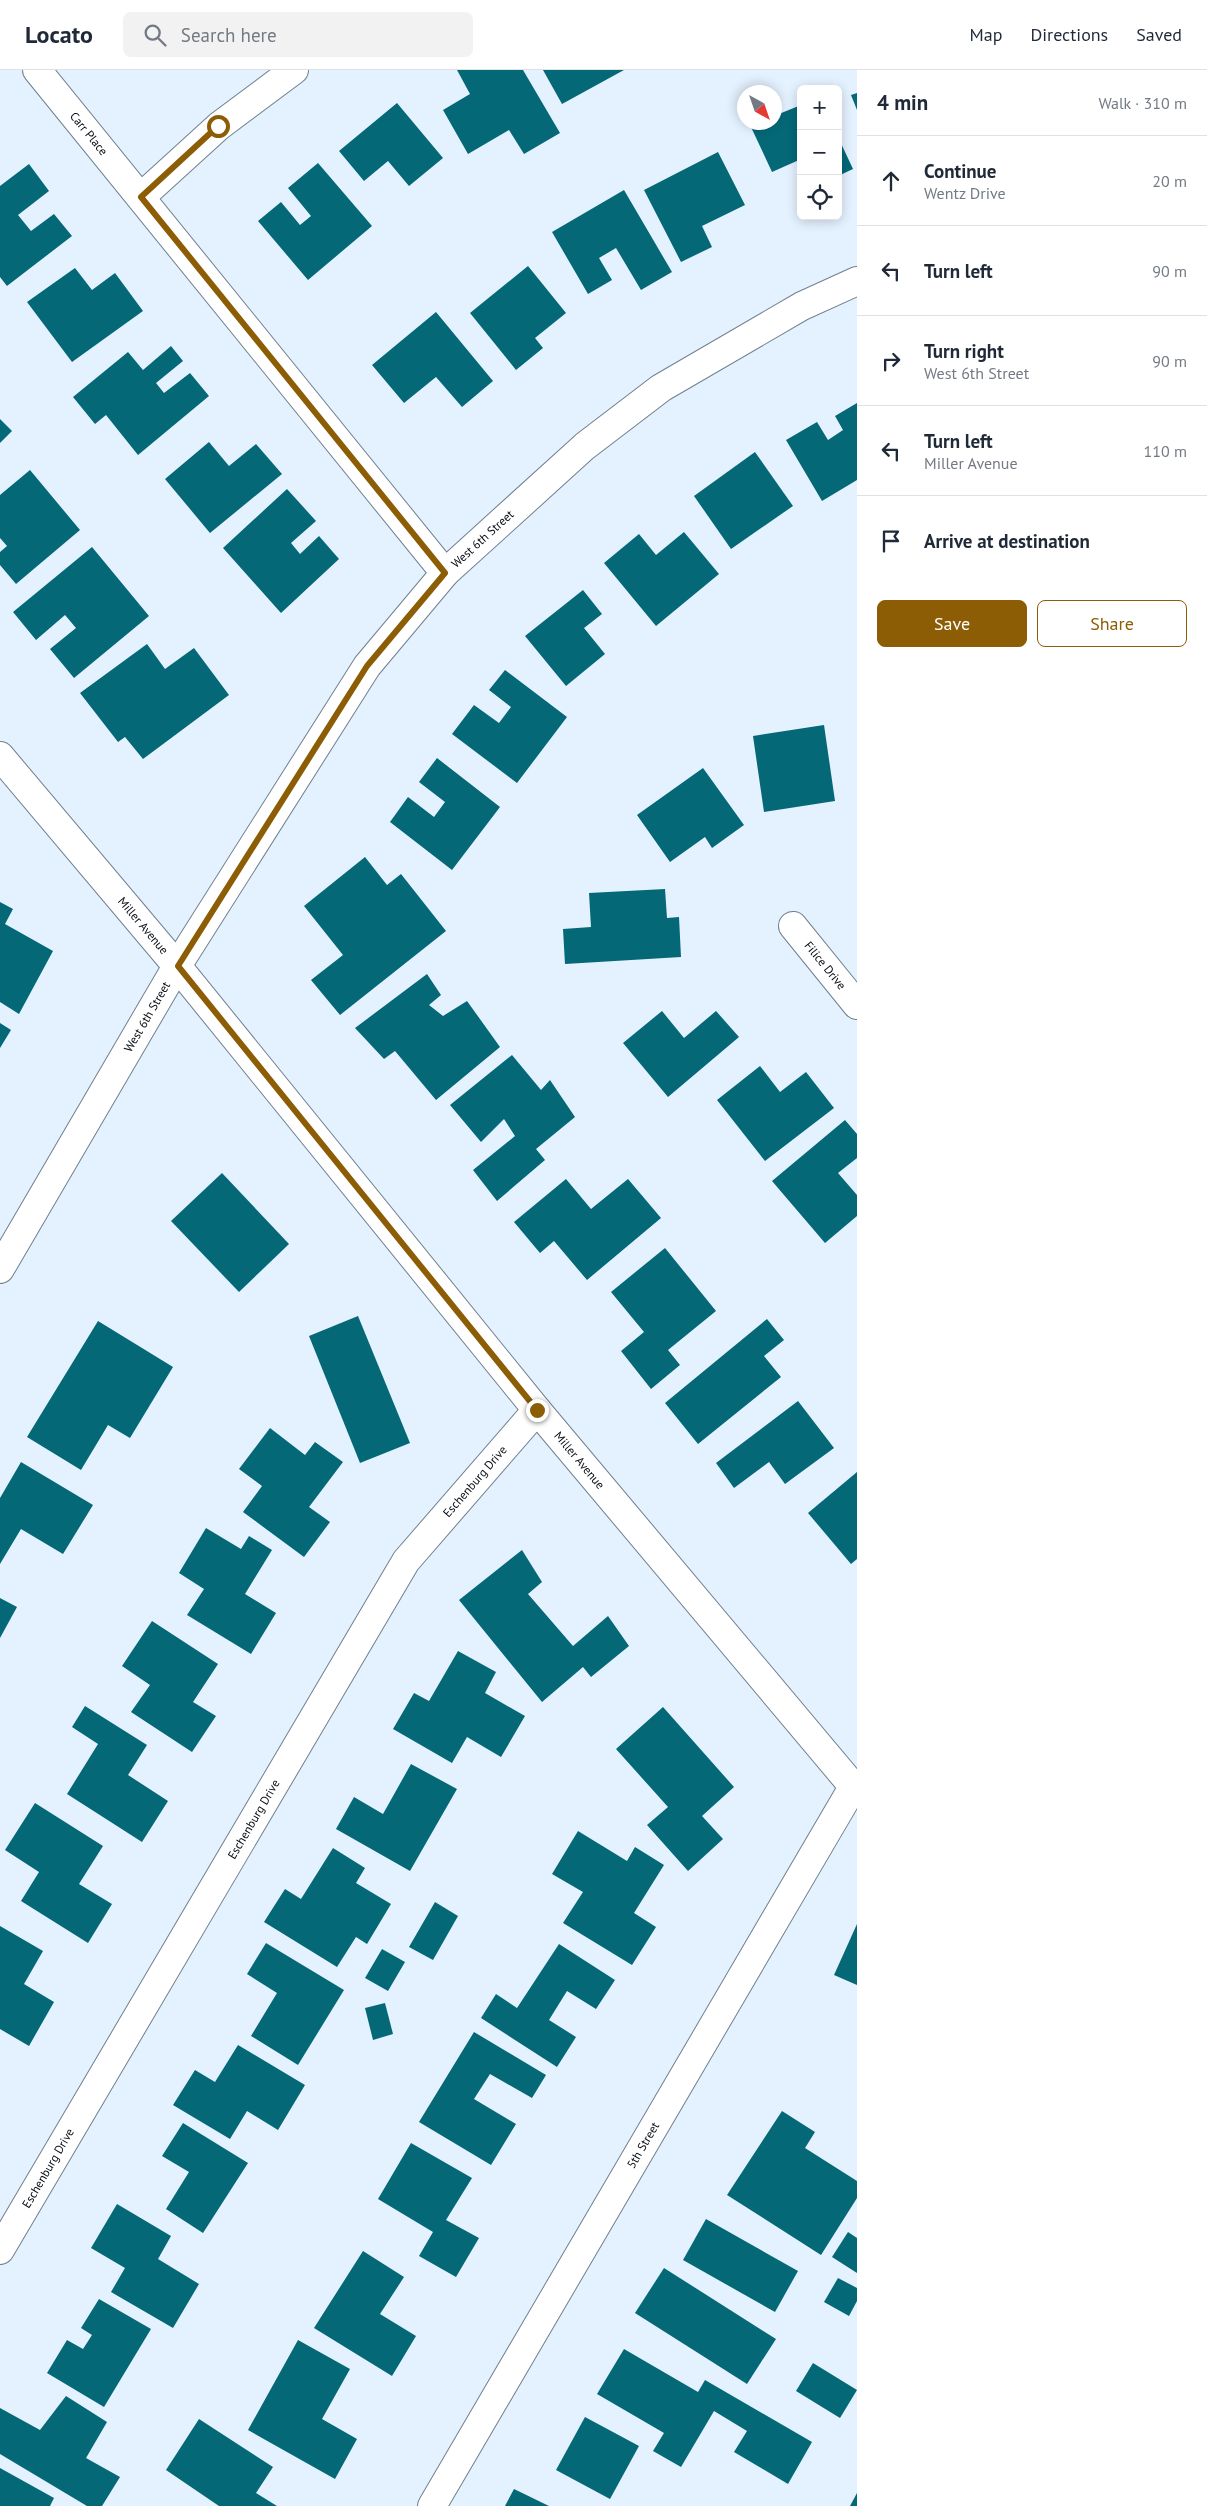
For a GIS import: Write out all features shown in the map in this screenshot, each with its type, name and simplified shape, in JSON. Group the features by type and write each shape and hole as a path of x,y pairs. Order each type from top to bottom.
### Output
{"street":[{"name":"Carr Place","path":"37,70 445,573"},
{"path":"141,197 218,126 294,70"},
{"name":"West 6th Street","path":"0,1269 178,966 367,666 445,573 585,446 661,388 802,306 857,281"},
{"name":"Miller Avenue","path":"0,756 178,966 537,1410 855,1789"},
{"name":"Filice Drive","path":"793,926 857,1005"},
{"name":"Eschenburg Drive","path":"0,2250 406,1561 537,1410"},
{"name":"5th Street","path":"432,2506 855,1789"}],"building":[{"path":"457,70 523,70 560,133 524,154 509,130 468,154 443,110 470,94"},
{"path":"543,70 624,70 562,104"},
{"path":"857,93 857,110 851,95"},
{"path":"397,103 443,158 409,186 388,161 364,181 339,151"},
{"path":"797,107 797,161 772,172 752,130 782,130 782,113"},
{"path":"842,146 853,169 842,174"},
{"path":"718,152 745,205 702,226 712,247 681,262 644,190"},
{"path":"318,163 372,226 308,280 258,221 281,202 300,225 311,216 288,188"},
{"path":"29,164 49,191 18,215 31,231 54,214 72,236 7,286 0,277 0,186"},
{"path":"624,190 672,272 641,290 616,248 599,258 612,280 588,294 552,232"},
{"path":"528,266 566,313 535,338 543,348 516,370 470,313"},
{"path":"75,268 92,290 115,273 143,311 72,362 27,302"},
{"path":"436,312 493,381 462,407 436,377 404,403 372,365"},
{"path":"171,346 183,361 156,383 164,393 190,373 209,396 138,455 106,415 95,424 73,397 128,352 143,370"},
{"path":"857,403 857,480 822,501 786,440 817,422 828,440 843,430 835,416"},
{"path":"0,419 12,431 0,443"},
{"path":"209,442 229,466 256,444 282,474 210,533 165,479"},
{"path":"755,452 793,506 731,549 694,496"},
{"path":"30,470 80,530 16,584 0,565 0,552 7,546 0,538 0,495"},
{"path":"287,489 316,521 291,543 300,554 319,536 339,559 281,613 223,548"},
{"path":"684,532 719,574 656,626 604,563 639,534 656,555"},
{"path":"92,547 149,616 74,678 50,649 76,628 65,615 36,640 13,612"},
{"path":"583,590 602,614 584,628 605,654 566,686 525,636"},
{"path":"147,644 165,669 194,648 229,695 143,759 125,737 118,742 80,693"},
{"path":"505,670 567,717 517,783 452,734 474,705 499,723 511,707 489,690"},
{"path":"824,725 835,801 764,812 753,736"},
{"path":"437,758 500,807 452,870 390,822 408,797 434,817 445,802 419,782"},
{"path":"703,768 744,825 712,848 705,837 670,862 637,815"},
{"path":"365,857 387,885 401,874 446,931 340,1015 311,980 343,955 304,906"},
{"path":"665,889 667,918 679,917 681,957 565,964 563,929 591,927 589,893"},
{"path":"0,902 13,909 5,924 53,951 19,1014 0,1002"},
{"path":"427,974 441,995 429,1005 443,1016 467,1001 500,1047 436,1100 395,1051 384,1059 355,1028"},
{"path":"662,1011 684,1038 716,1011 739,1037 668,1097 623,1043"},
{"path":"0,1023 11,1030 0,1048"},
{"path":"512,1055 541,1090 550,1080 575,1117 536,1149 545,1160 497,1201 473,1170 515,1136 504,1119 481,1142 450,1105"},
{"path":"760,1066 780,1092 806,1072 834,1108 765,1161 717,1100"},
{"path":"845,1120 857,1134 857,1158 838,1173 857,1195 857,1216 825,1243 772,1181"},
{"path":"222,1173 289,1244 239,1292 171,1221"},
{"path":"566,1179 591,1209 628,1179 661,1218 587,1280 554,1241 540,1253 514,1222"},
{"path":"665,1248 716,1311 668,1350 680,1365 651,1389 621,1351 644,1332 611,1292"},
{"path":"358,1316 410,1443 360,1463 309,1336"},
{"path":"767,1319 784,1340 764,1356 781,1377 698,1444 665,1403"},
{"path":"98,1321 173,1367 130,1438 108,1425 81,1470 27,1437"},
{"path":"798,1401 834,1448 785,1484 769,1462 734,1488 716,1463"},
{"path":"270,1428 305,1455 315,1442 343,1462 309,1507 330,1522 304,1557 243,1512 262,1486 239,1469"},
{"path":"21,1462 93,1505 63,1554 21,1529 0,1564 0,1498"},
{"path":"857,1472 857,1559 851,1564 808,1513"},
{"path":"206,1528 241,1549 249,1536 272,1550 245,1594 276,1613 251,1654 187,1615 204,1589 179,1573"},
{"path":"522,1550 542,1582 528,1594 573,1646 608,1616 629,1646 591,1677 583,1667 542,1702 459,1600"},
{"path":"0,1598 17,1607 0,1638"},
{"path":"152,1621 218,1664 193,1702 216,1716 192,1752 131,1712 150,1685 122,1666"},
{"path":"458,1651 496,1672 485,1693 525,1716 501,1757 467,1737 452,1763 393,1729 414,1693 429,1701"},
{"path":"85,1706 147,1745 128,1775 168,1801 142,1842 67,1794 98,1744 72,1727"},
{"path":"663,1707 734,1787 702,1816 723,1839 688,1871 647,1825 668,1807 616,1749"},
{"path":"411,1764 457,1789 410,1871 336,1829 354,1797 383,1814"},
{"path":"35,1803 103,1846 79,1884 112,1904 88,1943 21,1901 39,1872 5,1850"},
{"path":"578,1831 627,1861 635,1847 664,1865 634,1913 656,1927 632,1965 563,1923 583,1892 552,1874"},
{"path":"333,1848 365,1868 356,1883 391,1904 367,1944 356,1937 337,1967 264,1922 285,1889 301,1899"},
{"path":"435,1902 458,1916 433,1960 409,1947"},
{"path":"857,1924 857,1985 834,1975"},
{"path":"0,1926 43,1951 24,1984 54,2002 29,2046 0,2029"},
{"path":"266,1943 344,1990 298,2065 251,2036 277,1993 247,1974"},
{"path":"559,1944 615,1980 596,2009 567,1991 549,2020 576,2037 557,2067 481,2018 496,1994 517,2008"},
{"path":"382,1949 405,1962 388,1991 365,1978"},
{"path":"385,2003 393,2034 373,2040 365,2008"},
{"path":"474,2032 546,2075 532,2098 490,2074 474,2099 516,2124 491,2165 419,2122"},
{"path":"238,2045 305,2085 278,2130 247,2111 230,2139 173,2105 195,2070 215,2082"},
{"path":"782,2111 815,2132 805,2148 857,2181 857,2198 821,2255 727,2195"},
{"path":"183,2123 248,2163 203,2233 166,2209 189,2172 162,2156"},
{"path":"411,2143 472,2178 446,2220 479,2238 456,2277 419,2256 433,2232 378,2199"},
{"path":"117,2204 171,2236 158,2259 199,2284 173,2328 111,2292 125,2268 91,2248"},
{"path":"706,2219 798,2271 775,2312 683,2260"},
{"path":"848,2232 857,2238 857,2273 832,2257"},
{"path":"363,2251 404,2277 380,2314 416,2336 392,2376 314,2328"},
{"path":"664,2268 776,2339 747,2384 635,2313"},
{"path":"838,2278 857,2288 857,2301 849,2316 824,2302"},
{"path":"99,2299 151,2329 104,2407 47,2373 67,2340 83,2349 92,2335 81,2328"},
{"path":"298,2340 350,2369 322,2419 357,2439 335,2479 248,2430"},
{"path":"624,2349 698,2392 705,2380 812,2442 788,2484 734,2452 747,2431 714,2411 681,2467 653,2451 664,2433 597,2394"},
{"path":"813,2363 857,2390 840,2418 796,2391"},
{"path":"66,2396 107,2422 86,2458 120,2477 102,2506 87,2506 0,2454 0,2408 40,2430"},
{"path":"585,2417 639,2446 610,2499 556,2470"},
{"path":"199,2419 273,2467 256,2493 277,2506 219,2506 166,2470"},
{"path":"0,2468 54,2498 50,2506 0,2506"},
{"path":"514,2489 549,2506 505,2506"},
{"path":"857,2493 857,2506 850,2506"}],"route":[{"path":"218,126 141,197 445,573 367,666 178,966 537,1410"}]}
